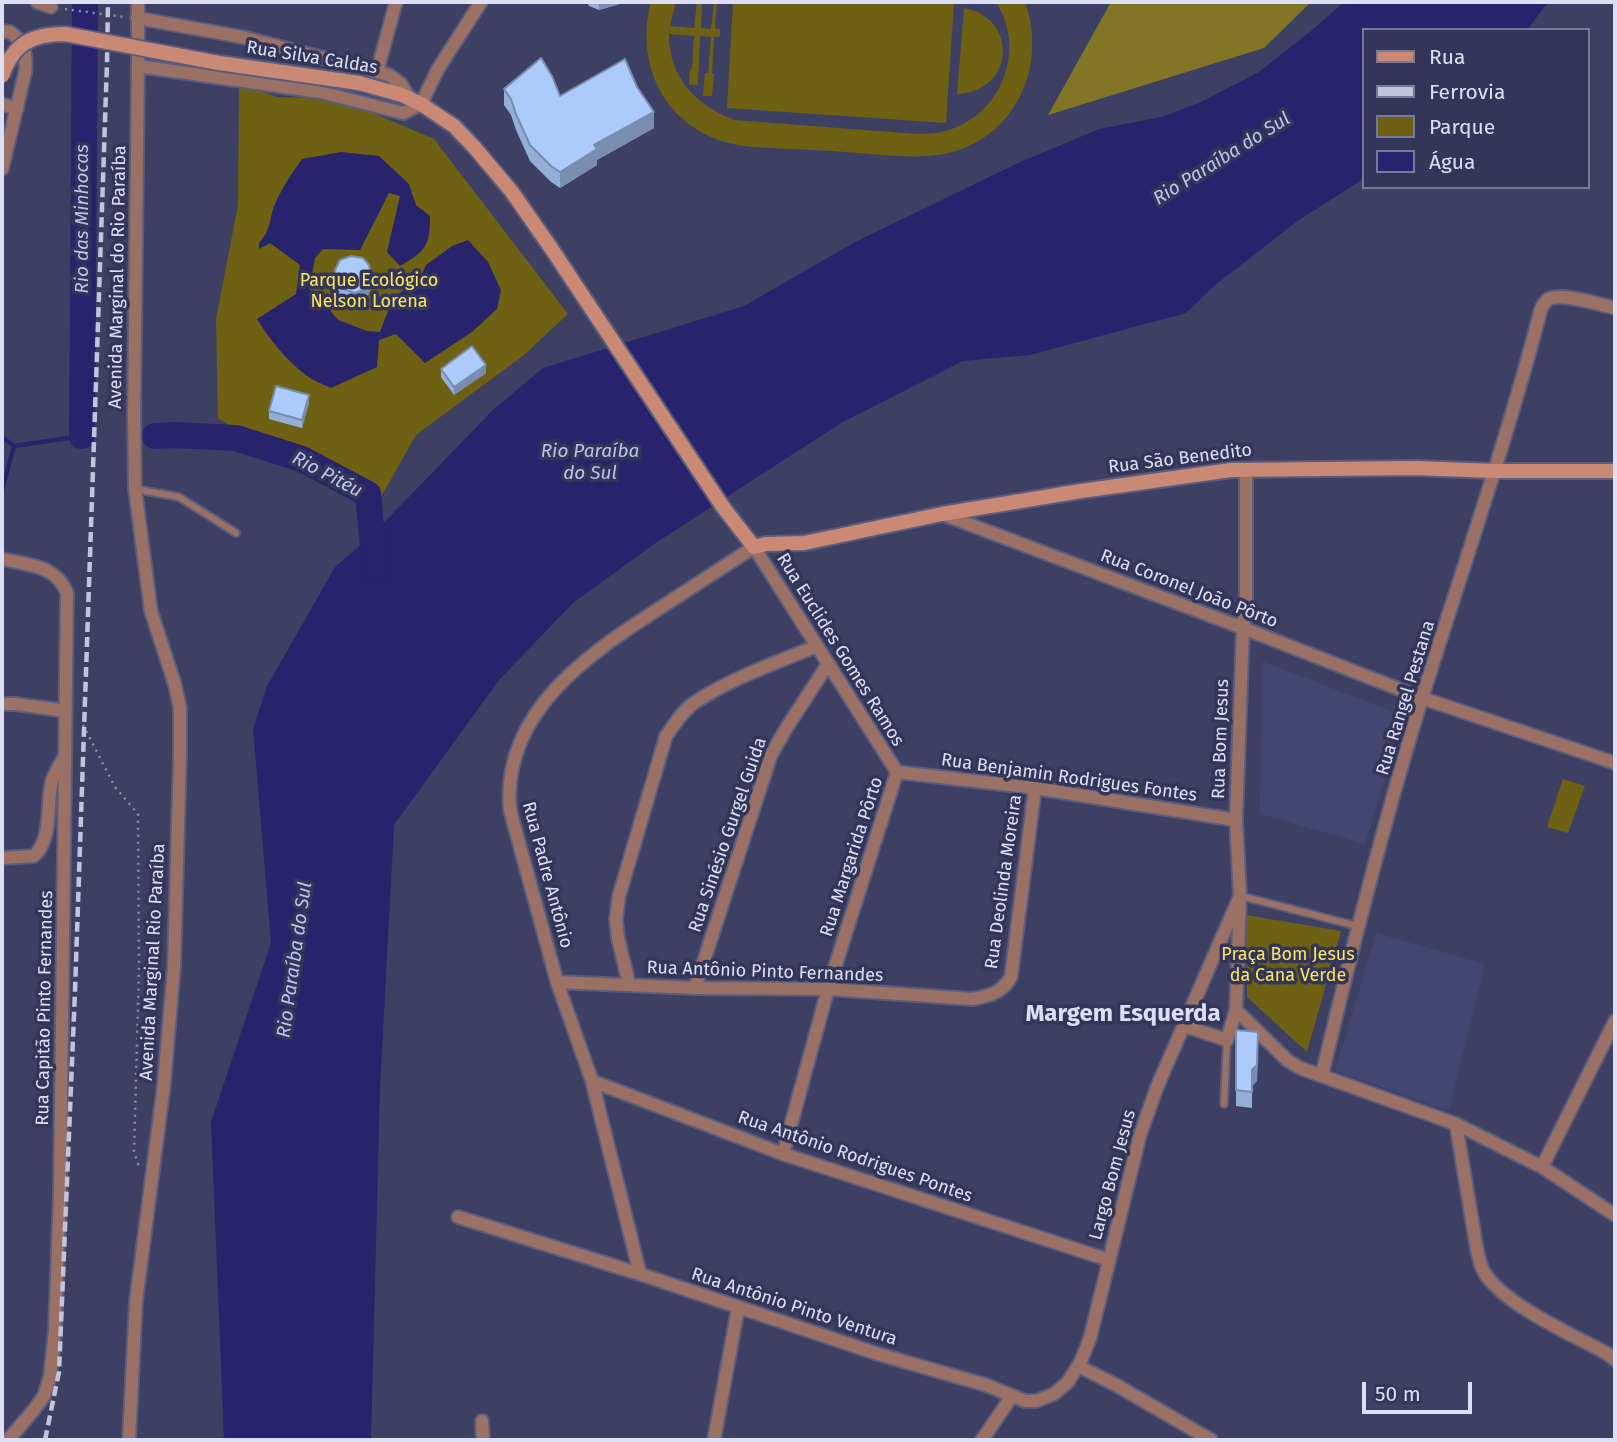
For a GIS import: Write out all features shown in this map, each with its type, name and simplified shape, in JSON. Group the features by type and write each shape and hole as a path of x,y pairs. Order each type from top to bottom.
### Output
{"main road":[{"name":"Rua Silva Caldas","path":"2,76 11,54 28,41 50,34 65,34 219,62 359,83 416,101 454,125 512,192 723,507 754,547"},
{"name":"Rua São Benedito","path":"754,547 804,543 943,514 1231,470 1415,468 1615,471"}],"street":[{"path":"37,2 51,7"},
{"name":"Avenida Marginal do Rio Paraíba","path":"135,489 138,2"},
{"path":"377,72 396,2"},
{"path":"138,66 320,92 403,113 416,101 439,69 481,2"},
{"path":"137,18 242,37 377,72 393,78 416,101"},
{"path":"2,31 16,36 26,54 25,73 2,169"},
{"path":"2,104 17,108"},
{"name":"Rua Rangel Pestana","path":"1322,1075 1357,926 1422,698 1495,471 1545,301 1561,296 1615,308"},
{"name":"Rua Bom Jesus","path":"1236,1010 1240,896 1236,820 1246,600 1246,469"},
{"name":"Avenida Marginal Rio Paraíba","path":"129,1440 135,1301 164,1084 174,967 180,755 180,708 151,611 135,489"},
{"name":"Rua Coronel João Pôrto","path":"943,514 1422,698 1615,763"},
{"name":"Rua Euclides Gomes Ramos","path":"754,547 897,772"},
{"name":"Rua Padre Antônio","path":"640,1274 592,1081 557,982 510,810 508,791 512,766 525,732 549,694 611,640 754,547"},
{"name":"Rua Capitão Pinto Fernandes","path":"2,559 48,570 57,576 67,593 60,1192 55,1331 50,1377 44,1396 8,1440"},
{"path":"629,984 617,929 619,896 666,736 693,703 727,685 817,646"},
{"name":"Rua Sinésio Gurgel Guida","path":"695,988 771,755 828,664"},
{"path":"2,704 66,711"},
{"path":"2,858 34,856 41,848 46,833 52,781 66,756"},
{"name":"Rua Benjamin Rodrigues Fontes","path":"897,772 1035,788 1236,820"},
{"name":"Rua Margarida Pôrto","path":"783,1154 828,989 897,772"},
{"name":"Rua Deolinda Moreira","path":"972,999 997,993 1010,977 1035,788"},
{"name":"Largo Bom Jesus","path":"1090,1339 1140,1135 1157,1087 1240,896"},
{"name":"Rua Antônio Pinto Fernandes","path":"557,982 695,988 828,989 972,999"},
{"path":"1184,1026 1227,1040 1236,1010 1287,1060 1300,1068 1456,1124 1542,1167 1615,1214"},
{"path":"1542,1167 1615,1021"},
{"name":"Rua Antônio Rodrigues Pontes","path":"592,1081 783,1154 1109,1260"},
{"path":"1456,1124 1477,1250 1483,1270 1495,1287 1512,1301 1615,1360"},
{"name":"Rua Antônio Pinto Ventura","path":"458,1217 640,1274 878,1354 986,1385 1025,1401 1036,1401 1054,1394 1068,1382 1090,1339"},
{"path":"714,1440 738,1308"},
{"path":"1078,1366 1212,1440"},
{"path":"982,1440 1012,1396"},
{"path":"482,1421 483,1440"}],"lane":[{"path":"135,489 179,497 236,533"},
{"path":"1240,896 1357,926"},
{"path":"1224,1104 1227,1040"}],"path":[{"path":"51,7 137,18"},
{"path":"83,725 115,787 138,814 139,970 134,1151 142,1175"}],"shaded area":[{"path":"1111,2 1311,2 1264,48 1048,115"},
{"path":"1262,661 1404,716 1365,844 1260,814"},
{"path":"1376,933 1485,964 1449,1111 1335,1071"}],"green space":[{"path":"651,2 676,2 670,26 694,28 697,2 702,2 701,28 711,29 714,2 717,2 715,28 720,29 720,37 714,37 712,96 703,96 711,37 700,36 698,85 689,85 694,36 669,34 670,49 679,76 687,88 709,107 735,120 916,134 943,132 959,126 989,104 1006,72 1009,37 996,2 1025,2 1031,26 1032,51 1028,75 1020,97 1007,117 990,133 969,146 931,156 889,156 742,146 710,136 690,124 673,109 660,91 647,49"},
{"path":"733,2 954,2 946,123 727,108"},
{"path":"964,8 982,15 995,26 1003,54 999,69 990,81 976,90 957,94"},
{"name":"Parque Ecológico Nelson Lorena","path":"239,84 277,97 320,98 354,105 434,139 568,314 524,355 416,435 381,497 328,472 286,460 218,418 216,319 238,205"},
{"path":"1563,779 1585,786 1568,833 1547,827"},
{"name":"Praça Bom Jesus da Cana Verde","path":"1246,915 1341,931 1307,1052 1247,997"}],"water":[{"name":"Rio Paraíba do Sul","path":"1344,2 1548,2 1528,28 1362,28 1362,180 1296,222 1214,286 1186,313 1030,355 963,361 841,423 657,542 573,603 499,680 394,825 380,1088 371,1440 224,1440 211,1122 271,943 253,729 267,686 335,567 372,535 492,411 543,368 744,306 855,242 1016,164 1099,129 1161,117 1199,103 1259,72"},
{"path":"341,152 379,156 409,184 416,205 430,216 425,247 400,266 387,252 400,196 389,193 360,250 323,249 315,258 309,289 338,320 367,331 380,332 393,298 414,283 426,265 452,246 468,240 488,262 501,290 497,309 472,332 425,363 396,334 379,340 377,367 331,388 309,377 292,363 257,319 296,294 300,265 270,243 259,249 259,243 266,232 279,196 302,159"}],"building":[{"path":"541,58 560,96 625,59 637,87 654,112 594,145 597,149 560,172 530,145 511,99 504,89"},
{"path":"351,256 363,258 369,265 371,275 366,289 354,293 342,288 336,279 335,270 340,260"},
{"path":"472,346 486,365 454,387 441,369"},
{"path":"276,386 309,395 302,420 269,411"},
{"path":"1236,1030 1258,1032 1257,1065 1252,1070 1252,1092 1236,1090"}],"waterway":[{"name":"Rio das Minhocas","path":"82,436 85,2"},
{"path":"2,437 14,446 82,436"},
{"name":"Rio Pitéu","path":"155,436 236,438 302,459 368,494 375,571"},
{"path":"2,490 14,446"}],"railway":[{"path":"45,1440 59,1372 75,991 108,2"}],"district":[{"name":"Margem Esquerda","path":"1123,1014"}]}
